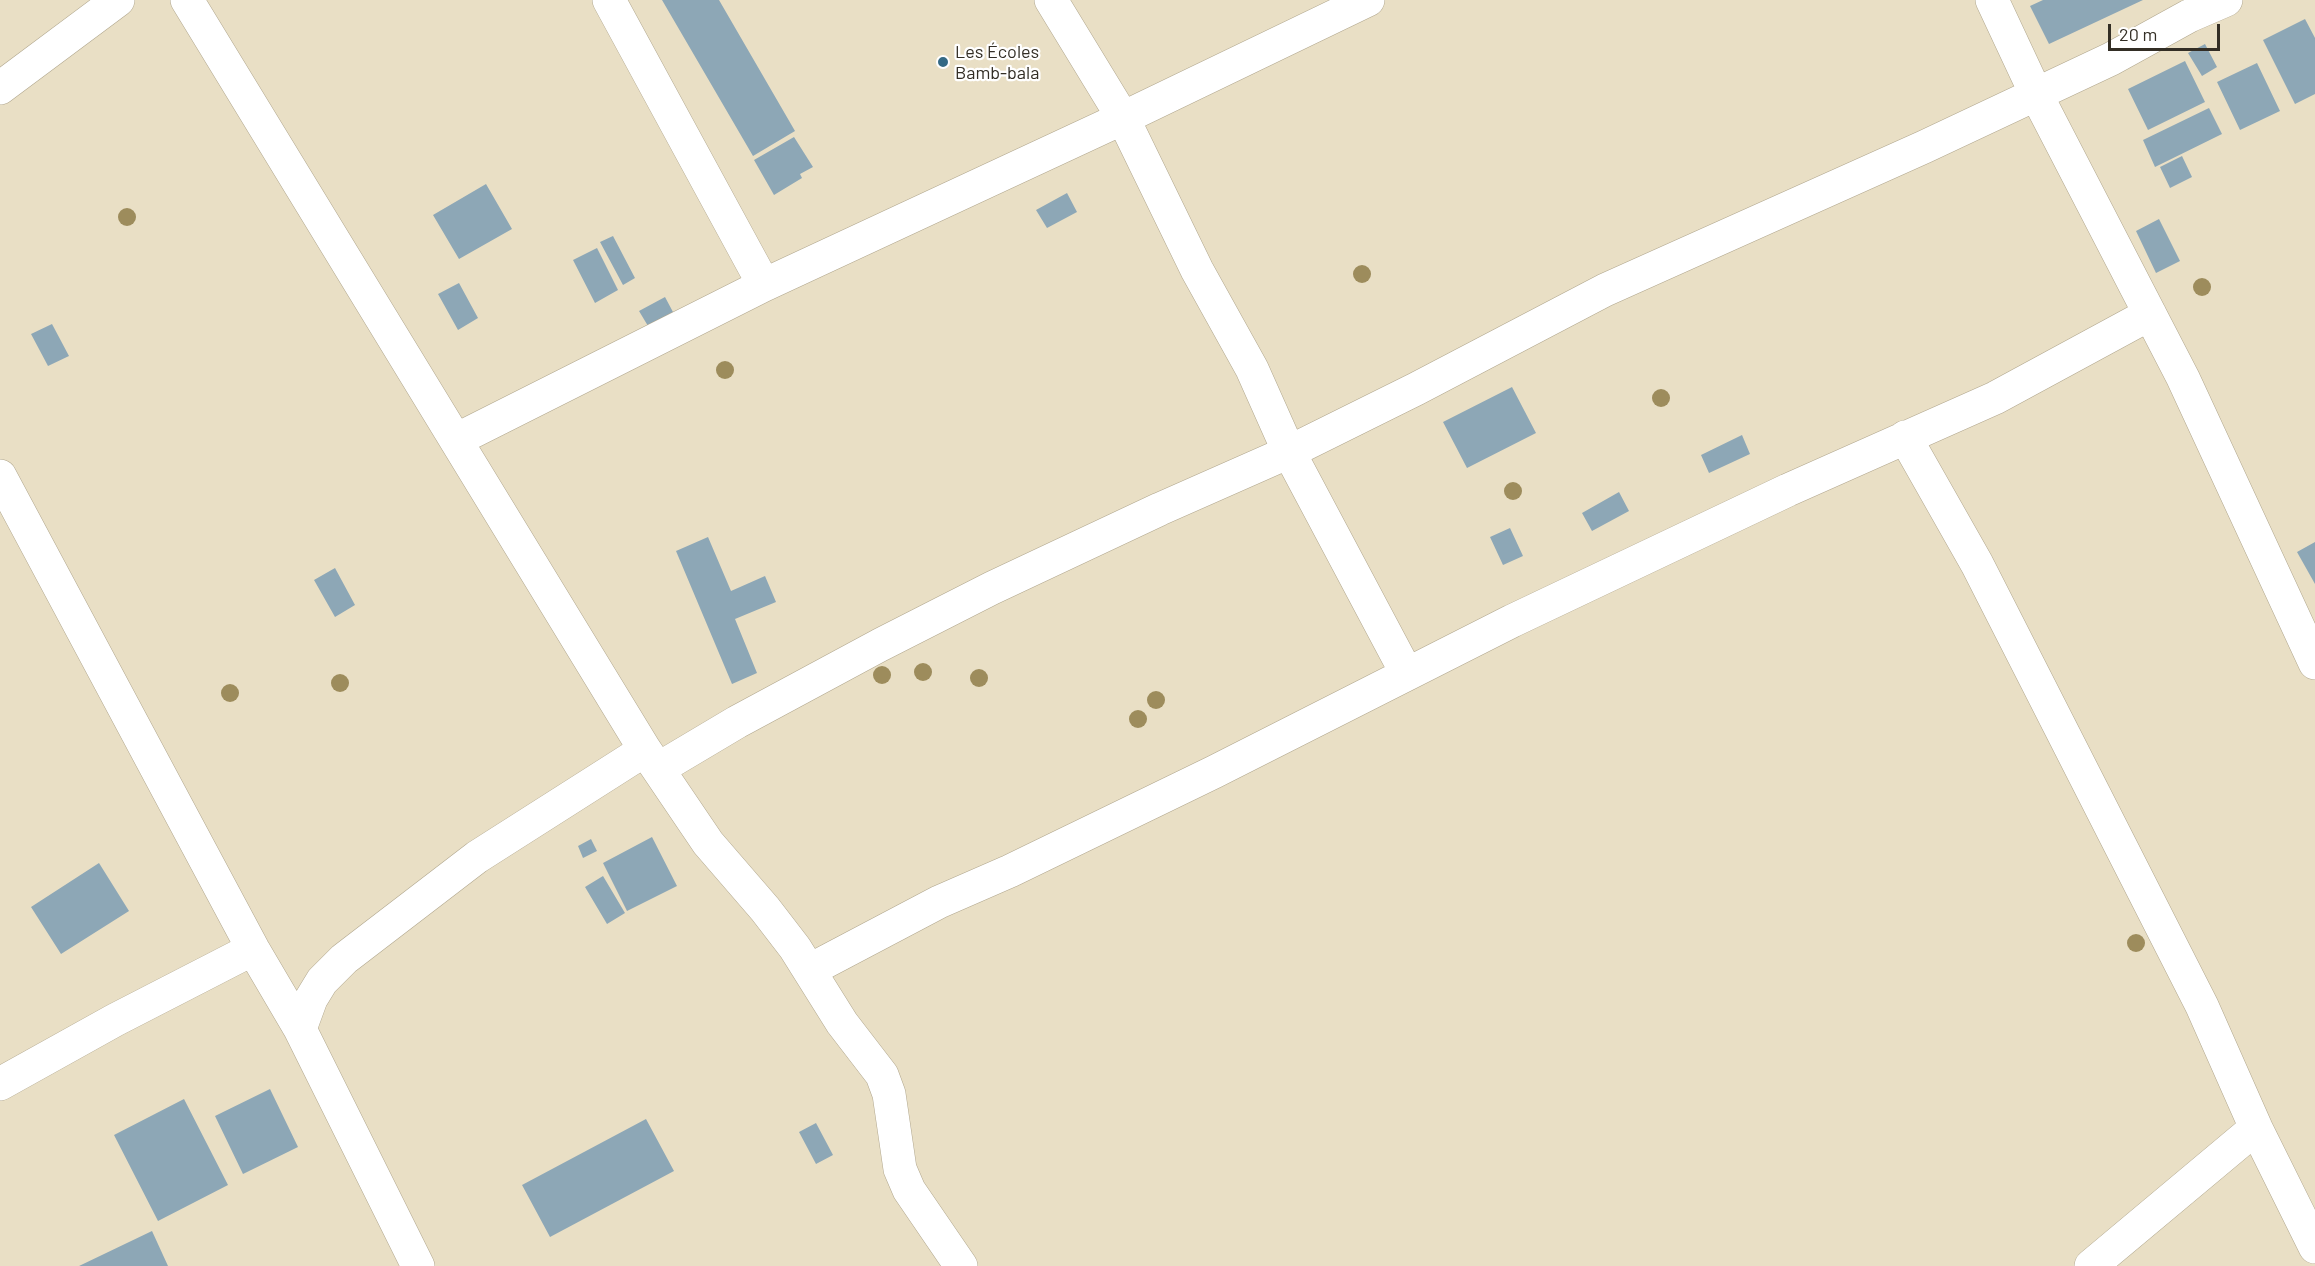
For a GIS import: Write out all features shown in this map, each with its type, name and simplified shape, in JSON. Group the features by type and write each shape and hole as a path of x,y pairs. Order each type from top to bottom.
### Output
{"street":[{"path":"0,88 118,0"},
{"path":"187,0 652,760 708,843 765,909 810,970 843,1023 882,1075 889,1094 900,1168 904,1179 909,1190 961,1266"},
{"path":"609,0 764,285"},
{"path":"1051,0 1123,118 1197,270 1252,369 1289,452 1407,674"},
{"path":"456,440 764,285 1123,118 1368,0"},
{"path":"1992,0 2036,94 2183,378 2315,663"},
{"path":"300,1029 311,999 322,981 345,959 477,857 652,760 736,722 971,598 1160,508 1289,452 1416,389 1605,290 1924,147 2111,58 2189,16 2226,0"},
{"path":"810,970 939,902 1010,871 1214,772 1407,674 1664,549 1905,437 1995,398 2150,314"},
{"path":"1905,437 1977,564 2197,996 2256,1128 2315,1247"},
{"path":"0,476 253,949 300,1029 418,1266"},
{"path":"0,1084 115,1020 253,949"},
{"path":"2091,1266 2256,1128"}],"building":[{"path":"662,0 719,0 795,131 753,156"},
{"path":"2043,0 2143,0 2049,44 2030,6"},
{"path":"2305,19 2315,38 2315,94 2295,104 2263,40"},
{"path":"2205,44 2217,67 2202,76 2188,53"},
{"path":"2185,61 2205,102 2148,130 2128,89"},
{"path":"2257,63 2280,111 2240,130 2217,82"},
{"path":"2209,108 2222,134 2155,167 2143,140"},
{"path":"794,137 813,167 800,174 802,178 774,195 754,160"},
{"path":"2182,156 2192,177 2170,188 2160,167"},
{"path":"486,184 512,229 459,259 433,215"},
{"path":"1067,193 1077,212 1047,228 1036,210"},
{"path":"2159,219 2180,261 2156,273 2136,231"},
{"path":"613,236 635,278 623,285 600,242"},
{"path":"597,248 618,290 595,303 573,260"},
{"path":"459,283 478,318 458,330 438,294"},
{"path":"665,297 673,312 648,326 639,311"},
{"path":"52,324 69,356 48,366 31,334"},
{"path":"1512,387 1536,433 1467,468 1443,422"},
{"path":"1742,435 1750,454 1709,473 1701,455"},
{"path":"1619,492 1629,511 1592,531 1582,513"},
{"path":"1510,528 1523,556 1503,565 1490,537"},
{"path":"708,537 731,591 765,576 776,602 735,619 757,673 732,684 676,551"},
{"path":"2315,542 2315,584 2297,552"},
{"path":"335,568 355,605 335,617 314,580"},
{"path":"652,837 677,886 627,911 603,863"},
{"path":"591,839 597,851 583,858 578,846"},
{"path":"99,863 129,911 61,954 31,907"},
{"path":"603,876 625,913 607,924 585,887"},
{"path":"270,1089 298,1147 243,1174 215,1116"},
{"path":"184,1099 228,1185 158,1221 114,1135"},
{"path":"646,1119 674,1171 550,1237 522,1185"},
{"path":"816,1123 833,1155 816,1164 799,1132"},
{"path":"152,1231 168,1266 79,1266"}],"place":[{"name":"Les Écoles Bamb-bala","path":"943,62"}]}
